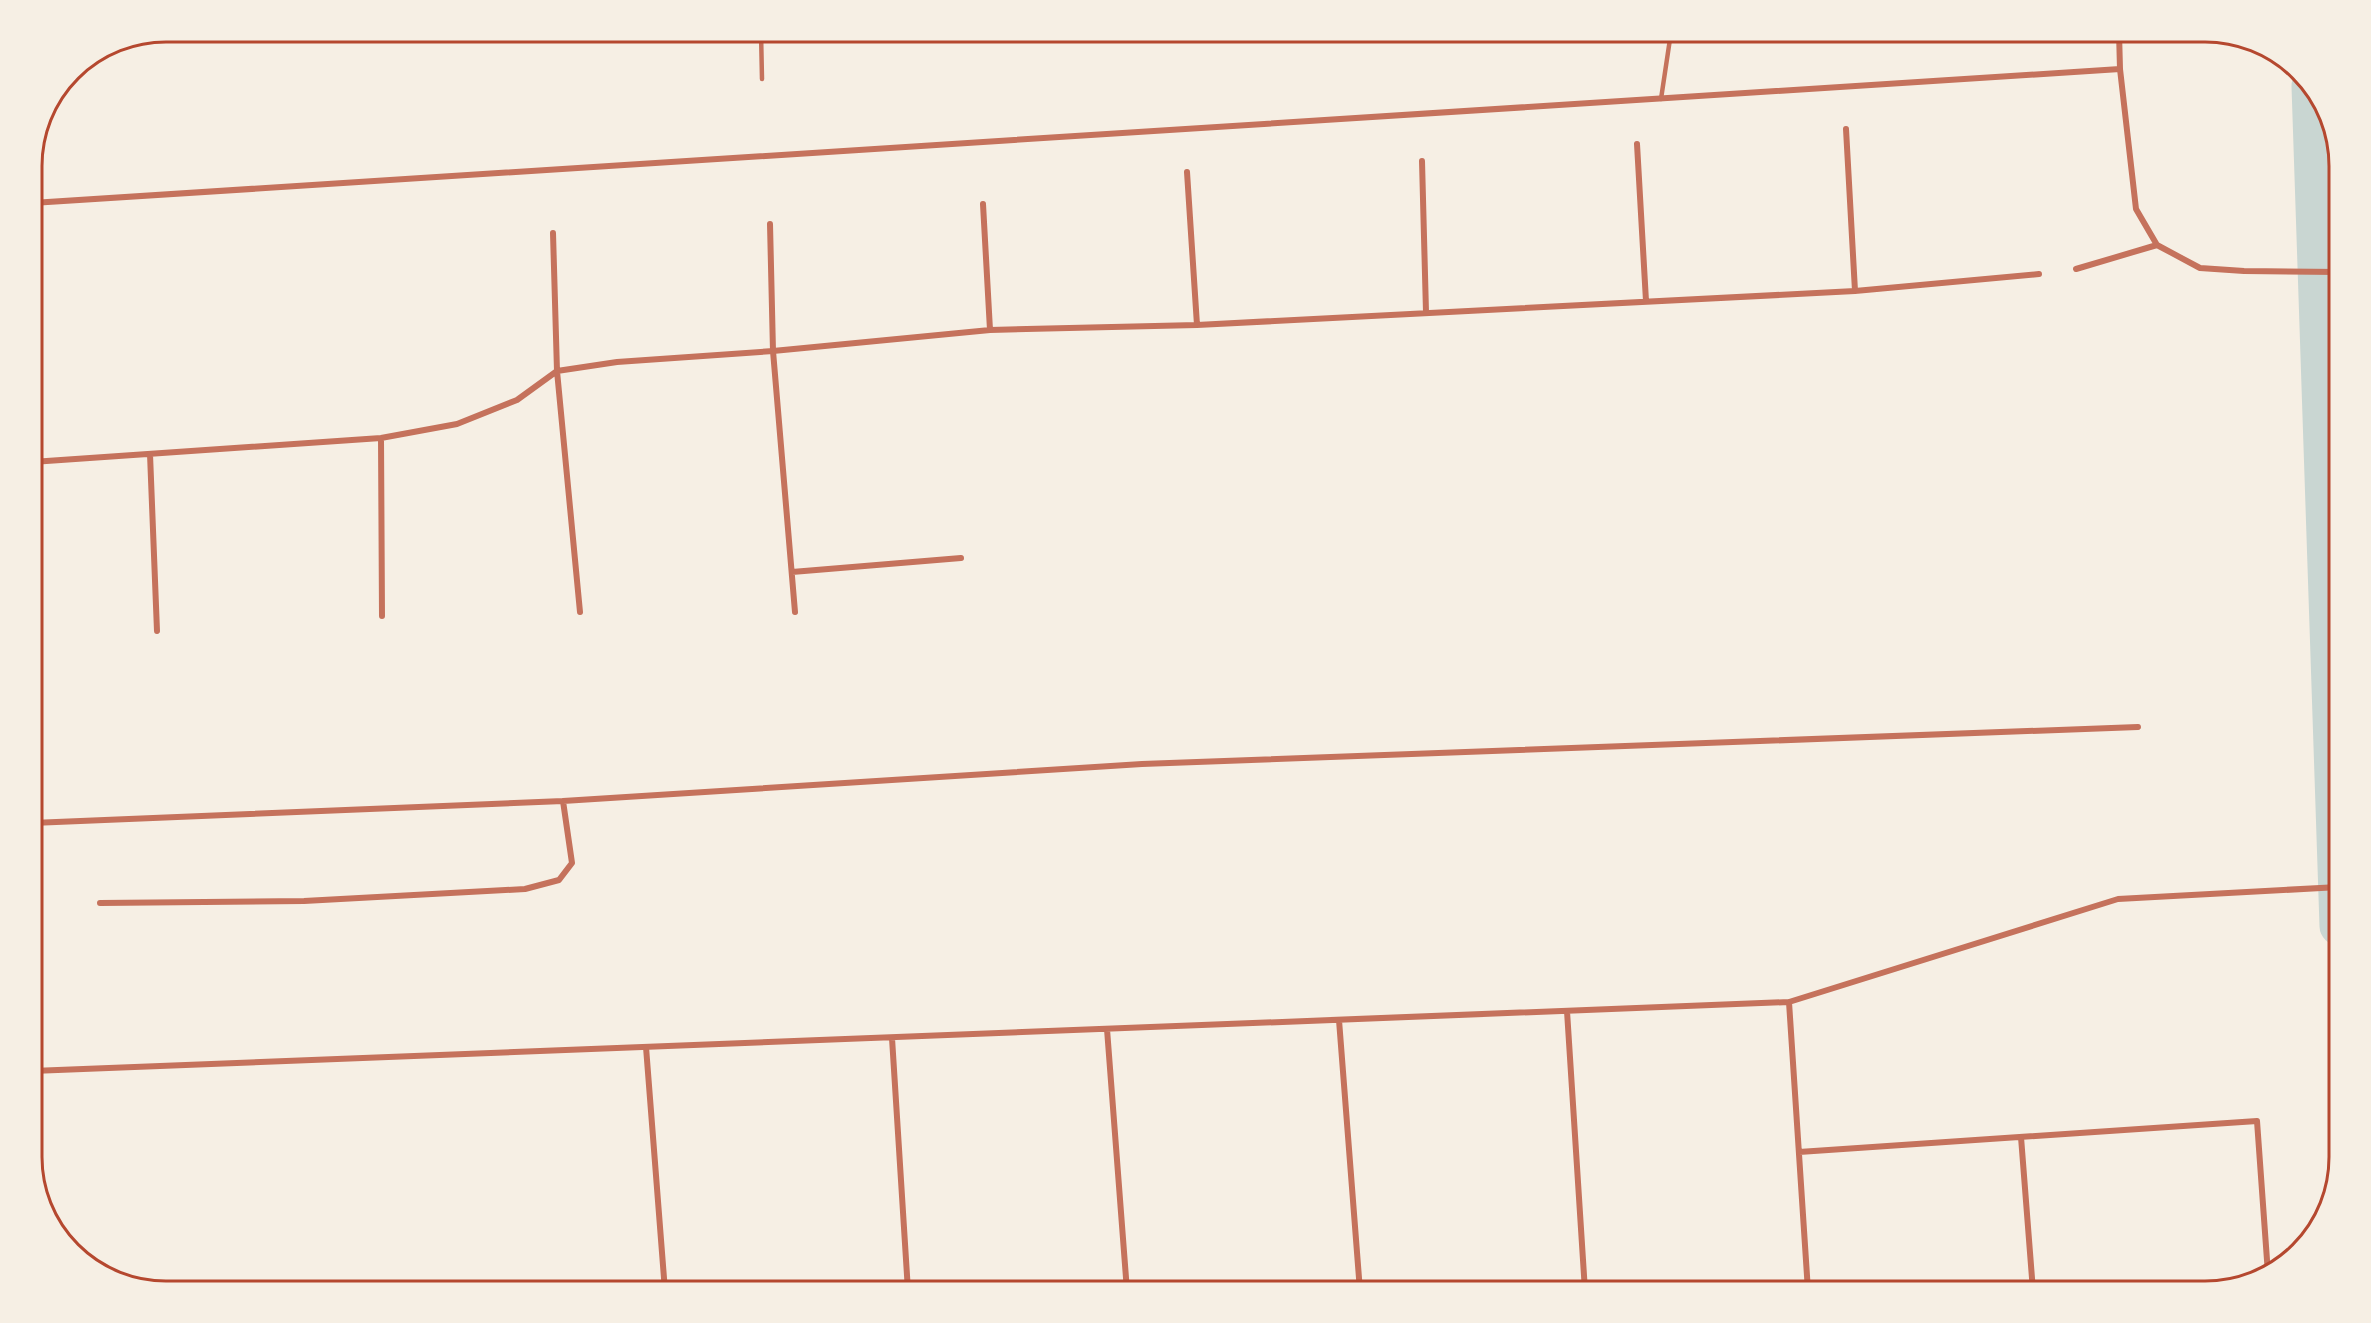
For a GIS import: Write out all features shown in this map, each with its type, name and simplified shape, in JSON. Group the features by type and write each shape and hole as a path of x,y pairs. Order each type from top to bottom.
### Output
{"street":[{"path":"2119,42 2120,69 2136,208 2157,244 2200,268 2329,272"},
{"path":"42,202 2120,69"},
{"path":"1846,129 1855,291"},
{"path":"1637,144 1646,301"},
{"path":"1422,161 1426,312"},
{"path":"1187,172 1197,325"},
{"path":"983,204 990,330"},
{"path":"770,224 773,351 795,612"},
{"path":"553,233 557,371 580,612"},
{"path":"2076,269 2157,244"},
{"path":"42,461 381,438 457,424 517,400 557,371 617,362 773,351 990,330 1197,325 1855,291 2039,274"},
{"path":"381,438 382,616"},
{"path":"150,454 157,632"},
{"path":"792,572 962,558"},
{"path":"42,823 563,801 1142,764 2138,727"},
{"path":"100,903 304,901 525,889 559,880 572,863 563,801"},
{"path":"42,1071 1789,1002 2118,899 2329,888"},
{"path":"1789,1002 1807,1281"},
{"path":"1567,1011 1584,1281"},
{"path":"1339,1020 1358,1281"},
{"path":"1107,1029 1126,1281"},
{"path":"891,1038 907,1281"},
{"path":"646,1047 664,1281"},
{"path":"1798,1152 2257,1121 2267,1264"},
{"path":"2021,1137 2032,1281"}],"lane":[{"path":"761,42 762,79"},
{"path":"1661,99 1670,42"}],"waterway":[{"path":"2312,103 2329,626"}]}
